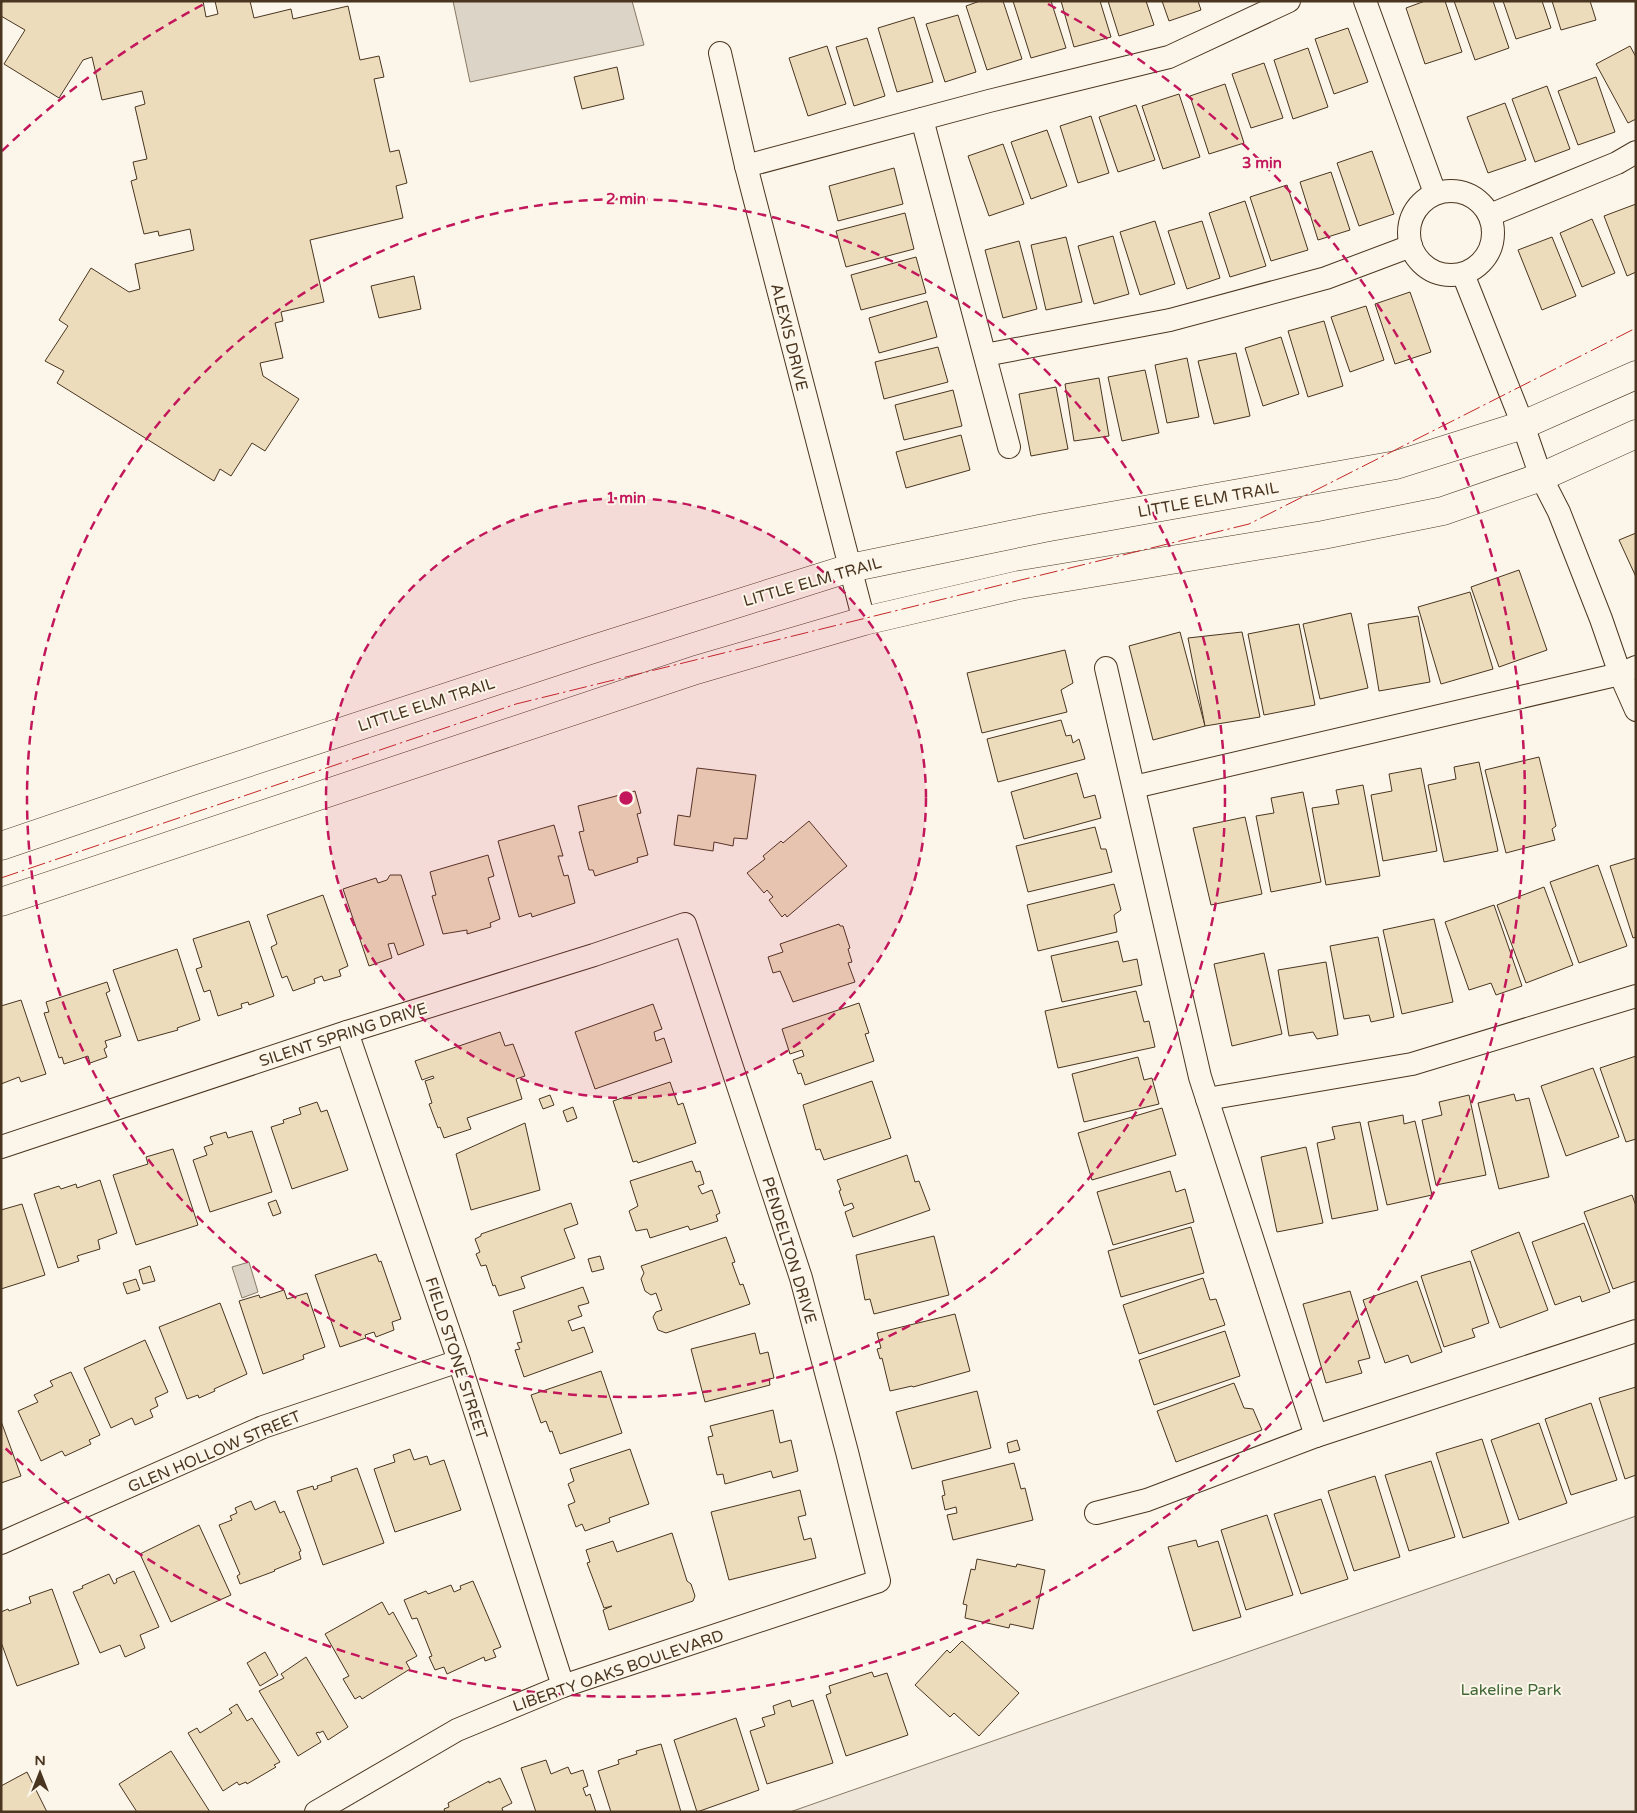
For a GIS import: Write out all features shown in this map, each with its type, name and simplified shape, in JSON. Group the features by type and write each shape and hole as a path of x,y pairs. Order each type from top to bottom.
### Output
{"street":[{"path":"746,166 922,119 1169,57 1289,1"},
{"path":"1365,1 1435,193"},
{"name":"ALEXIS DRIVE","path":"720,53 746,166 864,621"},
{"path":"922,119 1009,447"},
{"path":"1490,215 1617,163 1636,152"},
{"path":"1448,190 1461,191 1473,196 1483,204 1490,215 1494,229 1492,244 1486,257 1476,268 1463,274 1437,273 1426,267 1417,258 1411,246 1409,234 1410,221 1424,200 1435,193 1448,190"},
{"path":"985,355 1170,320 1326,278 1411,246"},
{"path":"1463,274 1523,425 1541,477 1563,521 1601,619 1628,671 1636,710"},
{"name":"LITTLE ELM TRAIL","path":"1,846 512,676 850,568 1044,528 1396,465 1523,425 1636,376"},
{"path":"1,902 687,674 864,621 1019,585 1323,535 1443,511 1541,477 1636,434"},
{"path":"1106,668 1200,1077 1316,1436"},
{"path":"1134,787 1628,671"},
{"name":"SILENT SPRING DRIVE","path":"1,1147 347,1032 594,955 685,924"},
{"name":"PENDELTON DRIVE","path":"685,924 801,1278 879,1581"},
{"path":"1207,1099 1412,1064 1636,996"},
{"name":"FIELD STONE STREET","path":"347,1032 459,1362 563,1686"},
{"path":"1096,1513 1147,1500 1316,1436 1636,1331"},
{"name":"GLEN HOLLOW STREET","path":"1,1543 262,1428 459,1362"},
{"name":"LIBERTY OAKS BOULEVARD","path":"316,1812 457,1730 563,1686 879,1581"}],"green space":[{"name":"Lakeline Park","path":"1636,1516 1636,1812 790,1812"}],"shaded area":[{"path":"453,1 632,1 644,45 470,82"},
{"path":"249,1262 258,1292 242,1298 232,1267"}],"building":[{"path":"3,1 203,1 206,17 218,14 215,1 250,1 254,18 291,9 293,19 348,6 360,60 379,56 384,77 374,79 390,152 399,150 407,183 396,186 403,218 310,240 324,302 281,312 283,321 275,323 283,358 260,363 263,376 299,399 265,451 252,443 231,476 220,469 214,481 57,383 64,371 45,361 68,326 59,320 91,268 129,292 140,289 135,264 194,250 190,229 159,236 158,231 144,234 131,181 137,179 133,162 147,159 135,107 145,104 142,91 102,100 92,57 83,60 59,98 4,64 25,30 1,16 1,4"},
{"path":"980,1 1003,1 1022,59 987,70 966,6"},
{"path":"1013,1 1051,1 1066,48 1031,58"},
{"path":"1061,1 1100,1 1111,37 1074,47"},
{"path":"1108,1 1146,1 1154,25 1119,36"},
{"path":"1162,1 1198,1 1201,10 1169,21"},
{"path":"1425,1 1445,1 1462,52 1425,64 1406,8"},
{"path":"1454,1 1493,1 1509,48 1475,60"},
{"path":"1503,1 1542,1 1551,28 1516,39"},
{"path":"1552,1 1590,1 1596,20 1561,30"},
{"path":"958,15 976,72 945,82 926,24"},
{"path":"914,17 933,82 897,92 878,28"},
{"path":"1348,28 1368,82 1334,94 1315,39"},
{"path":"867,38 885,96 854,106 836,47"},
{"path":"827,46 846,104 808,116 789,58"},
{"path":"1630,46 1636,57 1636,119 1628,123 1596,64"},
{"path":"1308,48 1328,107 1293,119 1274,60"},
{"path":"1264,63 1283,118 1251,128 1232,74"},
{"path":"617,67 624,99 582,109 574,77"},
{"path":"1596,77 1615,132 1578,145 1558,91"},
{"path":"1225,84 1244,143 1209,154 1190,96"},
{"path":"1547,86 1570,149 1535,162 1512,99"},
{"path":"1179,94 1200,157 1163,169 1142,106"},
{"path":"1505,103 1526,160 1488,173 1467,117"},
{"path":"1136,105 1155,160 1118,172 1099,117"},
{"path":"1091,116 1109,173 1078,183 1060,126"},
{"path":"1047,130 1067,186 1031,199 1011,142"},
{"path":"1003,144 1024,204 989,216 968,156"},
{"path":"1372,151 1394,214 1359,226 1337,163"},
{"path":"894,168 903,204 838,221 829,186"},
{"path":"1331,172 1350,230 1318,240 1300,182"},
{"path":"1287,185 1308,250 1271,261 1250,197"},
{"path":"1245,201 1266,266 1230,277 1209,213"},
{"path":"1636,204 1636,272 1627,276 1604,216"},
{"path":"905,213 914,249 846,267 836,231"},
{"path":"1592,219 1615,273 1582,287 1560,233"},
{"path":"1155,221 1175,284 1140,295 1120,232"},
{"path":"1202,221 1220,278 1187,289 1168,231"},
{"path":"1113,236 1129,294 1094,304 1078,246"},
{"path":"1066,237 1082,302 1046,310 1031,245"},
{"path":"1552,237 1576,296 1542,310 1518,250"},
{"path":"1019,241 1037,309 1003,318 985,250"},
{"path":"916,257 926,293 861,310 851,275"},
{"path":"414,276 421,309 379,318 371,286"},
{"path":"1410,292 1431,352 1395,364 1375,304"},
{"path":"927,301 937,337 879,353 869,318"},
{"path":"1366,306 1384,360 1350,372 1331,317"},
{"path":"1324,321 1343,386 1308,397 1288,331"},
{"path":"1281,337 1299,394 1263,406 1245,348"},
{"path":"938,347 948,382 884,399 875,362"},
{"path":"1236,353 1250,416 1214,424 1198,361"},
{"path":"1187,358 1199,417 1167,423 1155,365"},
{"path":"1145,370 1159,433 1122,441 1108,377"},
{"path":"1099,378 1109,436 1074,441 1065,384"},
{"path":"1056,387 1068,449 1031,456 1019,394"},
{"path":"953,390 962,426 904,440 895,405"},
{"path":"961,435 970,470 906,488 896,452"},
{"path":"1636,533 1636,577 1619,540"},
{"path":"1519,570 1547,650 1499,667 1471,587"},
{"path":"1470,592 1493,669 1441,684 1418,607"},
{"path":"1351,613 1368,688 1320,699 1303,624"},
{"path":"1418,616 1430,682 1379,691 1368,624"},
{"path":"1299,624 1315,705 1264,715 1248,634"},
{"path":"1180,632 1205,726 1153,740 1129,646"},
{"path":"1242,632 1260,717 1205,726 1188,638"},
{"path":"1065,650 1073,683 1061,690 1067,712 982,733 967,673"},
{"path":"1061,720 1066,736 1071,735 1073,743 1079,739 1085,759 998,782 987,739"},
{"path":"1539,757 1556,826 1552,829 1555,840 1506,853 1485,770"},
{"path":"1479,762 1498,851 1444,862 1428,785 1456,779 1454,767"},
{"path":"697,768 756,775 747,839 734,838 733,846 714,842 713,851 674,845 678,815 690,817"},
{"path":"1421,768 1437,851 1383,861 1371,795 1392,791 1389,774"},
{"path":"1077,773 1084,798 1095,795 1101,818 1024,839 1011,792"},
{"path":"1363,785 1380,876 1326,885 1312,808 1339,804 1336,790"},
{"path":"635,791 641,813 637,814 648,855 637,858 638,862 595,876 593,870 589,870 579,832 584,831 578,806"},
{"path":"1303,792 1321,882 1271,892 1256,816 1274,813 1271,798"},
{"path":"1245,817 1262,894 1211,905 1193,828"},
{"path":"809,821 847,866 787,917 785,914 782,917 769,900 773,897 767,890 764,893 747,873 765,859 763,856 781,841 783,843"},
{"path":"554,825 563,856 558,856 564,876 568,875 575,903 532,917 531,913 519,917 498,841"},
{"path":"1095,827 1101,849 1106,849 1112,872 1028,892 1016,846"},
{"path":"488,855 494,876 488,878 500,919 490,923 491,927 467,934 467,930 443,934 432,896 436,895 430,872"},
{"path":"1636,858 1636,937 1633,938 1610,866"},
{"path":"1598,865 1627,946 1579,963 1550,882"},
{"path":"390,875 401,875 424,945 398,955 394,943 388,944 392,958 369,966 343,889 376,878 378,883 387,880"},
{"path":"1114,884 1121,910 1114,915 1117,932 1038,951 1027,905"},
{"path":"1544,887 1573,965 1526,983 1497,905"},
{"path":"323,895 348,966 339,970 341,976 324,981 322,976 314,979 315,983 293,991 287,976 282,978 271,947 277,944 267,915"},
{"path":"1494,905 1522,986 1496,995 1491,983 1469,990 1445,922"},
{"path":"1434,919 1453,1002 1402,1014 1383,930"},
{"path":"249,921 274,996 249,1005 248,1002 241,1004 242,1008 218,1016 210,990 204,992 196,969 202,967 193,939"},
{"path":"839,924 843,926 850,948 848,949 852,962 848,963 855,982 793,1002 780,971 773,973 768,957 783,952 780,944"},
{"path":"1378,937 1394,1017 1371,1022 1369,1015 1344,1019 1330,946"},
{"path":"1118,941 1123,962 1137,959 1142,985 1062,1002 1051,956"},
{"path":"177,949 200,1020 177,1028 178,1030 138,1041 113,970"},
{"path":"1264,953 1282,1034 1232,1046 1214,964"},
{"path":"1326,962 1338,1035 1317,1039 1313,1032 1289,1036 1278,970"},
{"path":"107,982 110,991 106,993 121,1036 105,1041 107,1047 104,1049 107,1057 90,1063 88,1056 64,1064 62,1057 59,1058 44,1013 49,1012 46,1002"},
{"path":"1136,991 1144,1022 1149,1021 1155,1047 1058,1068 1045,1011"},
{"path":"21,1000 46,1074 21,1082 19,1077 1,1084 1,1006"},
{"path":"859,1003 869,1033 865,1034 874,1061 805,1085 801,1073 798,1074 793,1060 804,1056 802,1050 790,1054 782,1029"},
{"path":"653,1004 662,1029 654,1032 656,1041 664,1038 672,1062 595,1089 575,1032"},
{"path":"500,1032 505,1046 513,1044 525,1076 516,1079 522,1099 467,1118 471,1129 444,1138 429,1104 432,1103 425,1081 434,1078 433,1076 422,1080 415,1061"},
{"path":"1636,1056 1636,1139 1626,1142 1600,1068"},
{"path":"1138,1057 1144,1080 1152,1078 1159,1104 1084,1122 1072,1074"},
{"path":"1593,1068 1619,1137 1566,1156 1541,1086"},
{"path":"872,1081 891,1138 824,1160 820,1149 816,1150 803,1105"},
{"path":"670,1082 678,1105 683,1103 696,1143 638,1163 637,1161 633,1162 613,1101"},
{"path":"1514,1094 1516,1101 1529,1098 1549,1177 1499,1189 1478,1103"},
{"path":"550,1095 554,1105 543,1109 539,1099"},
{"path":"1469,1095 1486,1175 1436,1185 1422,1120 1442,1115 1439,1102"},
{"path":"317,1102 321,1112 327,1110 348,1170 292,1189 271,1127 284,1123 283,1120 301,1114 299,1108"},
{"path":"573,1107 577,1118 567,1122 563,1111"},
{"path":"1162,1108 1176,1155 1092,1180 1078,1133"},
{"path":"1403,1115 1404,1124 1415,1121 1432,1195 1387,1205 1368,1122"},
{"path":"1360,1122 1378,1210 1332,1219 1317,1143 1335,1139 1332,1127"},
{"path":"525,1123 540,1190 471,1210 456,1154"},
{"path":"252,1131 272,1192 210,1212 193,1160 207,1155 204,1147 213,1144 210,1137 226,1132 228,1138"},
{"path":"1306,1147 1323,1223 1277,1232 1261,1157"},
{"path":"173,1149 198,1225 136,1245 113,1175 148,1164 146,1157"},
{"path":"907,1155 915,1182 919,1181 930,1210 853,1237 845,1212 854,1208 852,1203 844,1206 837,1180"},
{"path":"692,1161 696,1172 700,1171 704,1184 698,1186 702,1194 712,1190 720,1213 716,1215 718,1221 690,1230 688,1226 650,1238 647,1229 636,1231 629,1211 638,1206 630,1181"},
{"path":"1170,1171 1176,1192 1185,1189 1194,1222 1113,1245 1097,1192"},
{"path":"100,1180 117,1233 98,1240 100,1249 77,1256 79,1261 58,1268 34,1194 59,1186 61,1189 76,1184 77,1188"},
{"path":"1632,1195 1636,1206 1636,1281 1613,1289 1584,1212"},
{"path":"276,1200 281,1213 273,1216 268,1203"},
{"path":"571,1203 578,1224 564,1229 575,1258 521,1277 525,1288 499,1296 495,1285 493,1286 486,1265 481,1266 476,1254 480,1252 475,1239 481,1236 481,1234"},
{"path":"22,1204 45,1275 1,1289 1,1210"},
{"path":"1584,1223 1610,1292 1582,1302 1580,1296 1555,1305 1532,1242"},
{"path":"1191,1227 1204,1273 1121,1297 1108,1251"},
{"path":"1519,1232 1548,1310 1500,1328 1471,1251"},
{"path":"934,1236 949,1295 874,1314 870,1299 865,1300 856,1255"},
{"path":"726,1237 735,1262 732,1263 740,1285 743,1284 750,1304 666,1333 658,1330 653,1317 656,1312 662,1310 656,1293 651,1295 645,1291 641,1279 644,1273 641,1266"},
{"path":"376,1254 379,1262 381,1261 401,1319 392,1322 394,1330 376,1337 374,1332 365,1335 366,1338 340,1347 315,1275"},
{"path":"600,1256 604,1269 592,1272 588,1259"},
{"path":"1470,1261 1489,1323 1472,1329 1475,1337 1444,1347 1421,1276"},
{"path":"150,1266 155,1281 143,1284 139,1270"},
{"path":"1203,1278 1210,1300 1216,1299 1225,1325 1139,1354 1123,1305"},
{"path":"136,1279 140,1290 127,1294 123,1283"},
{"path":"1417,1281 1442,1352 1411,1363 1408,1355 1385,1363 1363,1300"},
{"path":"583,1287 589,1303 578,1306 582,1316 568,1321 572,1331 584,1327 593,1352 524,1377 515,1350 520,1349 517,1343 522,1342 513,1311"},
{"path":"284,1290 287,1299 307,1293 325,1347 303,1355 304,1359 263,1374 239,1301 259,1295 260,1298"},
{"path":"1350,1291 1370,1358 1358,1361 1362,1373 1326,1383 1303,1304"},
{"path":"220,1303 247,1374 199,1398 198,1395 187,1399 159,1327"},
{"path":"955,1314 970,1371 913,1387 890,1391 882,1358 880,1359 877,1349 881,1348 877,1333"},
{"path":"1225,1331 1240,1376 1154,1405 1139,1360"},
{"path":"755,1333 760,1354 768,1352 774,1378 769,1379 770,1385 705,1402 691,1349"},
{"path":"145,1340 168,1392 155,1398 158,1406 150,1410 153,1417 135,1425 132,1418 111,1428 84,1368"},
{"path":"601,1371 622,1433 560,1454 552,1431 550,1432 546,1421 541,1423 531,1395"},
{"path":"71,1372 100,1435 89,1440 91,1444 65,1456 62,1451 41,1461 18,1411 38,1402 34,1395 53,1386 50,1381"},
{"path":"1234,1383 1244,1408 1253,1409 1262,1430 1176,1462 1157,1411"},
{"path":"1636,1387 1636,1475 1625,1479 1599,1398"},
{"path":"977,1391 991,1448 912,1469 896,1412"},
{"path":"1591,1403 1617,1480 1571,1495 1545,1419"},
{"path":"773,1410 780,1443 791,1440 798,1471 773,1478 771,1471 725,1484 723,1474 717,1475 708,1437 713,1436 710,1426"},
{"path":"1,1421 21,1476 1,1483"},
{"path":"1539,1423 1567,1503 1519,1520 1491,1440"},
{"path":"1482,1439 1509,1523 1463,1538 1436,1453"},
{"path":"1017,1440 1020,1450 1009,1453 1007,1443"},
{"path":"410,1449 414,1460 427,1456 430,1465 444,1460 461,1510 395,1532 374,1469 395,1462 393,1455"},
{"path":"630,1449 649,1504 609,1518 610,1522 585,1531 582,1524 576,1527 568,1505 575,1502 568,1484 574,1481 570,1469"},
{"path":"1431,1461 1455,1537 1409,1551 1385,1475"},
{"path":"1014,1463 1021,1489 1025,1488 1033,1520 953,1540 947,1515 957,1513 956,1507 945,1510 942,1496 945,1495 942,1481"},
{"path":"357,1468 384,1543 323,1565 297,1491 313,1486 314,1490 318,1488 317,1486 332,1481 331,1477"},
{"path":"1375,1476 1400,1557 1354,1571 1328,1491"},
{"path":"800,1490 806,1515 798,1517 804,1540 811,1538 816,1558 729,1580 711,1512"},
{"path":"1321,1499 1348,1579 1301,1594 1274,1514"},
{"path":"251,1501 255,1510 275,1501 280,1513 284,1511 301,1551 299,1552 301,1559 240,1584 237,1576 240,1574 219,1525 232,1520 230,1516 237,1513 235,1508"},
{"path":"1267,1515 1293,1595 1246,1610 1221,1530"},
{"path":"199,1525 231,1595 171,1622 140,1554"},
{"path":"672,1533 687,1581 691,1584 695,1596 693,1601 609,1630 603,1610 612,1606 604,1608 587,1563 590,1562 586,1550 613,1541 617,1552"},
{"path":"1196,1540 1198,1547 1218,1541 1241,1617 1193,1631 1168,1547"},
{"path":"977,1559 1016,1567 1017,1564 1045,1570 1033,1629 1010,1624 1009,1628 965,1618 967,1605 963,1604 971,1569 975,1570"},
{"path":"134,1571 159,1627 140,1635 145,1648 125,1657 120,1645 100,1653 73,1592 109,1574 114,1584 117,1582 116,1579"},
{"path":"473,1581 501,1647 493,1650 496,1657 485,1661 484,1657 447,1674 444,1667 435,1670 429,1657 432,1656 417,1618 412,1619 404,1600 426,1591 428,1594 451,1585 454,1592 461,1589 460,1586"},
{"path":"52,1589 79,1664 17,1686 1,1642 1,1612 31,1603 29,1597"},
{"path":"382,1602 389,1615 393,1612 417,1656 406,1662 410,1669 362,1699 360,1696 355,1699 343,1679 349,1676 325,1634"},
{"path":"962,1641 1019,1693 979,1736 954,1713 950,1717 915,1685 947,1650 950,1653"},
{"path":"265,1652 278,1675 260,1686 247,1663"},
{"path":"306,1657 348,1727 328,1740 323,1731 316,1733 321,1742 298,1756 259,1691 284,1678 281,1674"},
{"path":"872,1672 874,1677 887,1673 908,1735 846,1756 826,1695 831,1693 829,1686"},
{"path":"790,1700 792,1707 813,1700 833,1763 767,1784 750,1731 765,1726 762,1718 775,1714 773,1706"},
{"path":"237,1704 247,1721 252,1718 280,1762 274,1765 276,1767 247,1784 246,1782 239,1785 237,1782 223,1791 188,1733 197,1728 200,1733 232,1713 229,1709"},
{"path":"736,1718 759,1790 697,1812 674,1740"},
{"path":"661,1744 681,1812 611,1812 598,1771 619,1764 618,1760 637,1754 636,1751"},
{"path":"171,1751 210,1812 137,1812 119,1784"},
{"path":"546,1760 551,1774 568,1767 571,1774 583,1770 588,1786 583,1788 586,1796 590,1794 596,1812 536,1812 521,1768"},
{"path":"27,1772 47,1812 1,1812 1,1786"},
{"path":"500,1778 512,1803 502,1808 503,1812 445,1812 444,1809 449,1807 448,1803 489,1781 489,1783"}],"power":[{"path":"1,878 516,704 1249,524 1636,328"}]}
